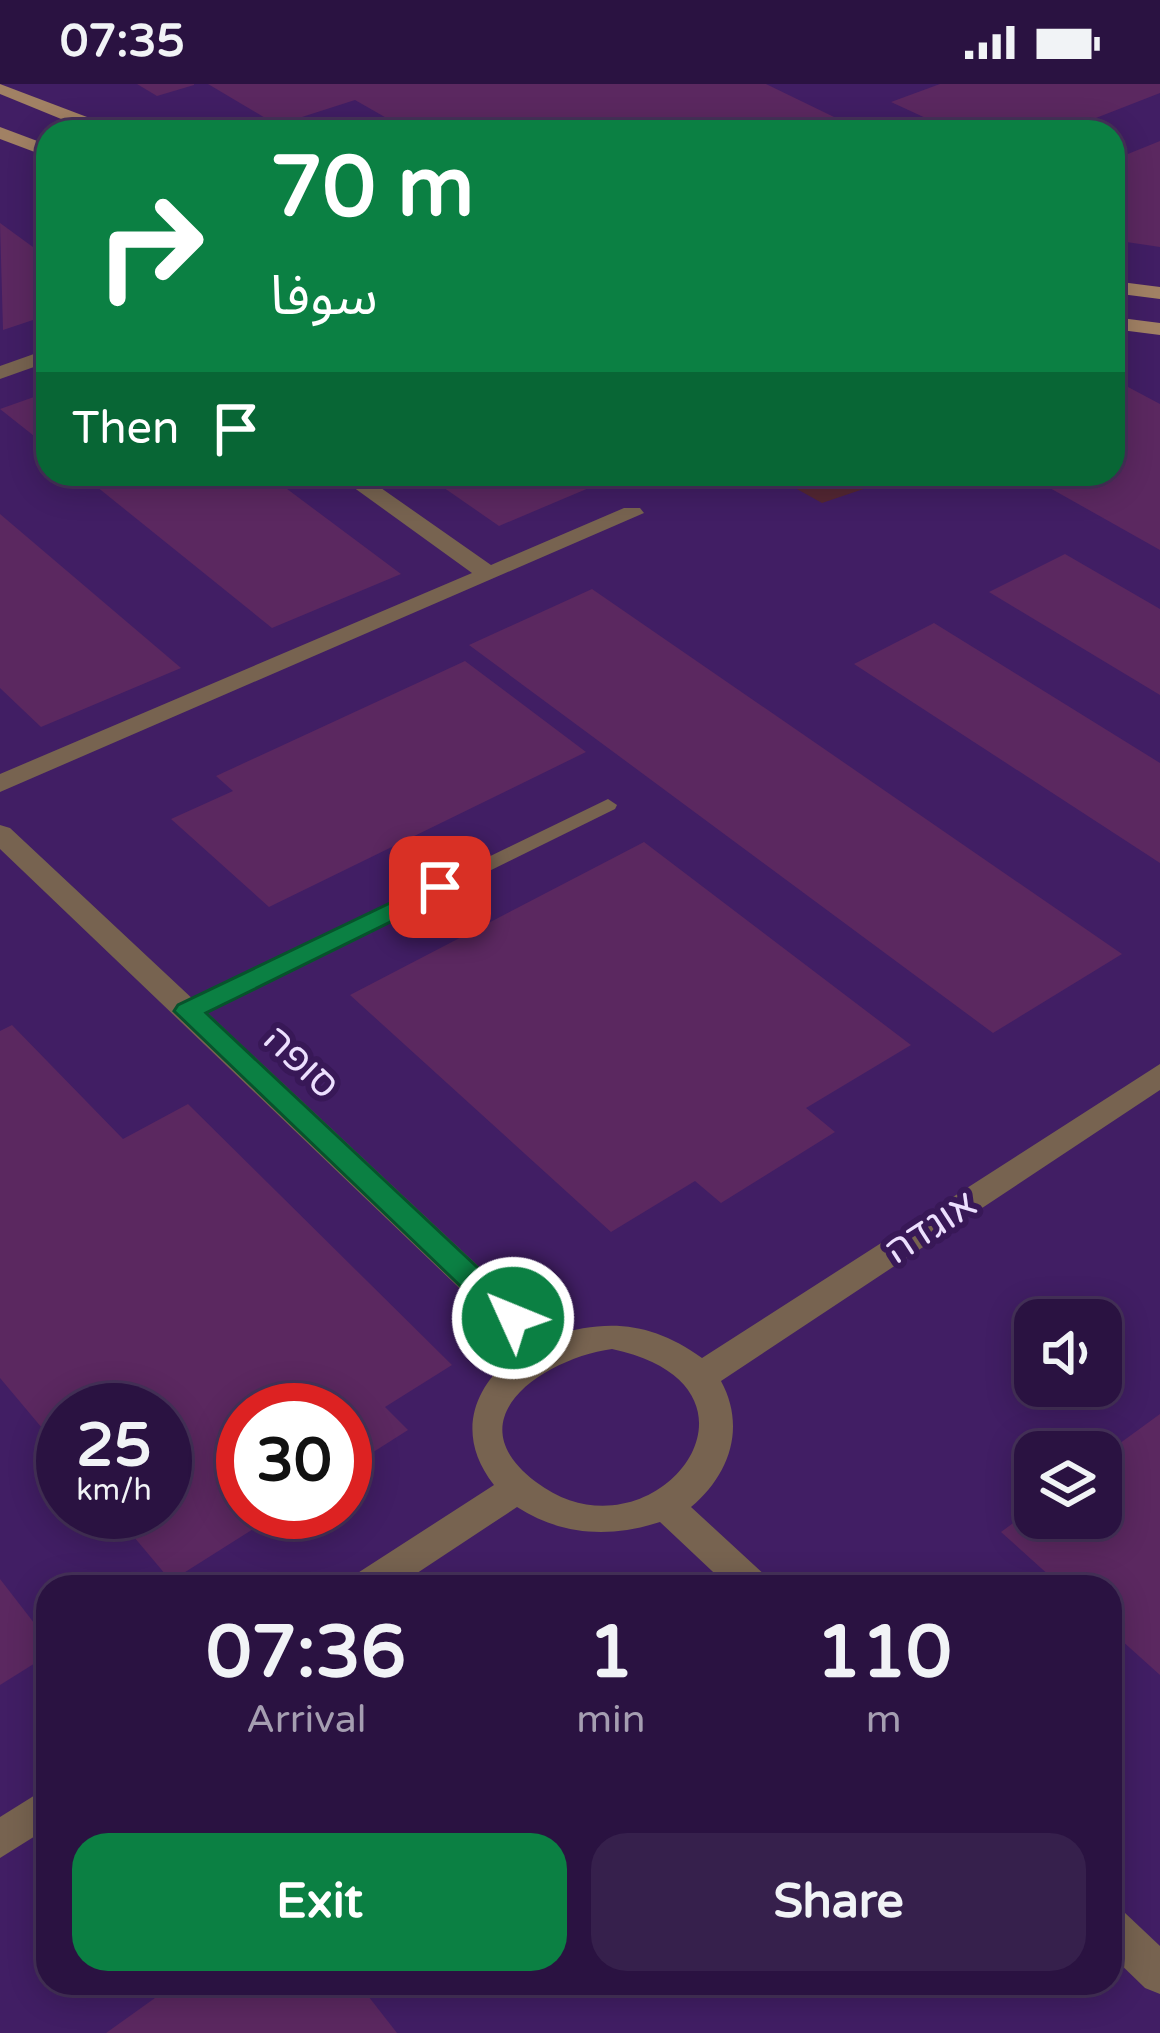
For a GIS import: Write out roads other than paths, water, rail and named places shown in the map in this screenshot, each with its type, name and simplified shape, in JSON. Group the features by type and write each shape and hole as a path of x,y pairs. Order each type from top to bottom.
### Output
{"main road":[{"path":"0,88 79,120"},
{"path":"0,133 36,147"},
{"path":"1125,288 1160,292"},
{"path":"1125,325 1160,329"}],"street":[{"path":"0,373 36,360"},
{"path":"363,486 489,574"},
{"path":"0,784 632,512"},
{"name":"סופה","path":"0,834 545,1348"},
{"name":"אוגדה","path":"700,1377 1160,1075"},
{"path":"613,1336 646,1342 677,1357 700,1377 715,1403 719,1432 712,1460 693,1485 666,1505 629,1518 588,1519 549,1508 518,1488 499,1465 490,1439 491,1412 501,1386 545,1348 578,1338 613,1336"},
{"path":"384,1575 518,1488"},
{"path":"666,1505 740,1575"},
{"path":"0,1840 36,1813"},
{"path":"1122,1938 1160,1974"}],"lane":[{"path":"188,1011 608,805"}]}
